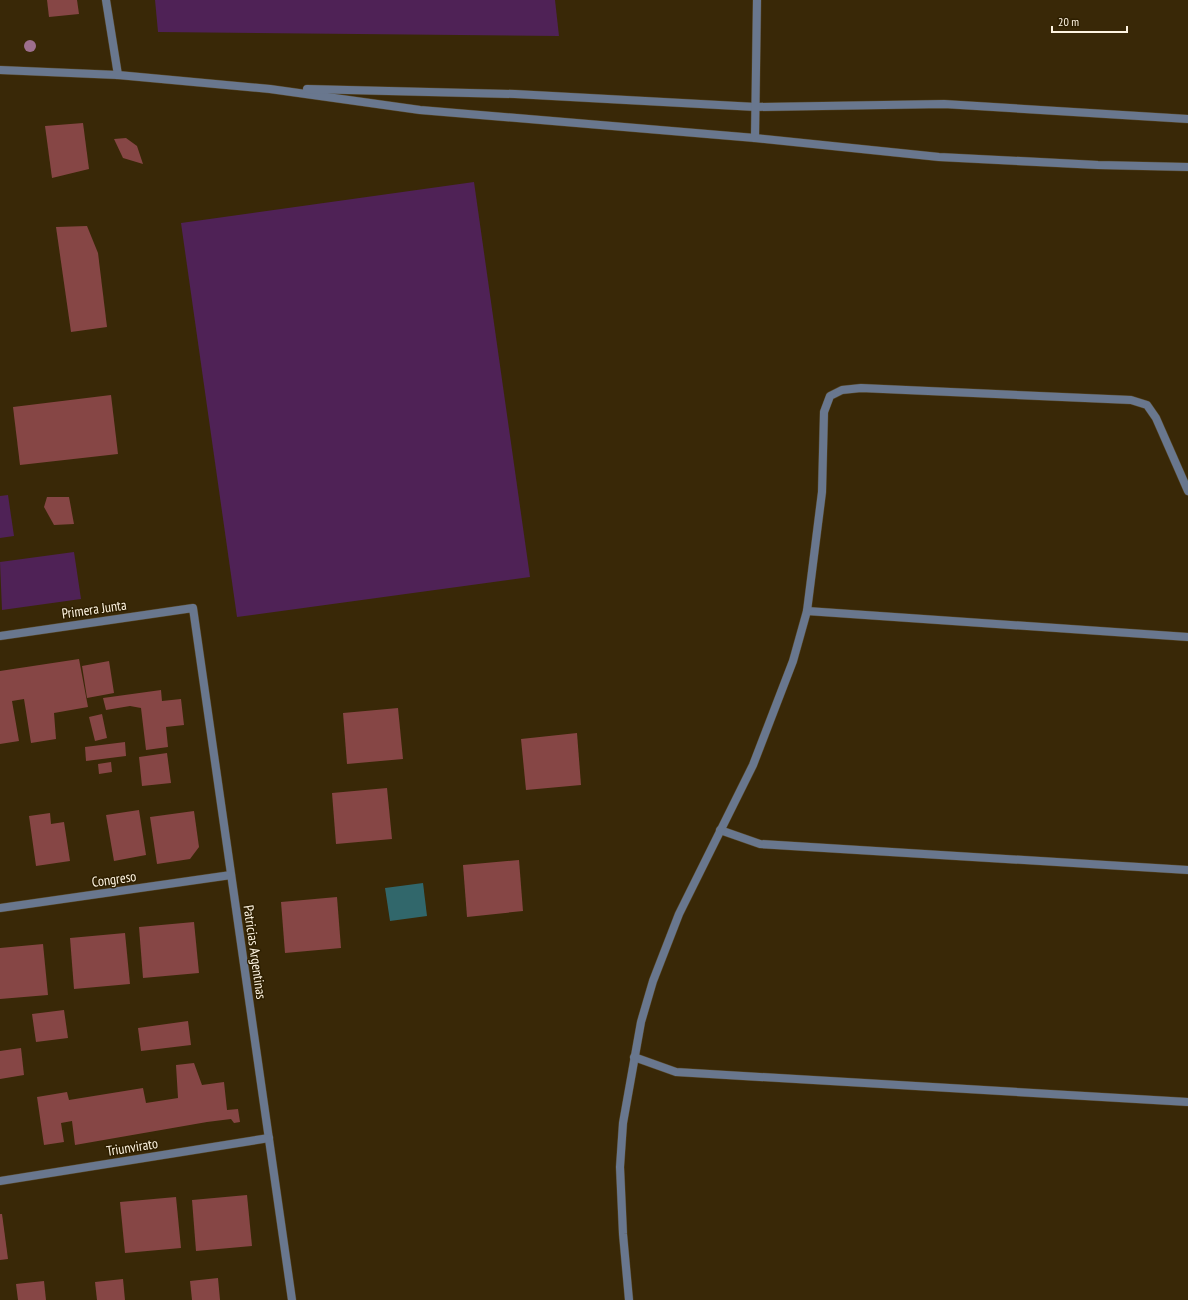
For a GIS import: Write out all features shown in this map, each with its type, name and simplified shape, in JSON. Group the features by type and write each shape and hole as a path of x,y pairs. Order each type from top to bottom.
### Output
{"street":[{"path":"106,0 118,75"},
{"path":"755,138 757,0"},
{"path":"0,70 118,75 270,89 420,110 755,138 939,157 1188,168"},
{"path":"270,89 515,94 756,107 944,104 1188,119"},
{"path":"634,1300 629,1300 623,1234 620,1168 623,1123 634,1057 653,981 679,914 754,765 793,661 807,612 822,492 824,412 830,396 842,390 861,388 1131,400 1147,405 1156,418 1188,491"},
{"name":"Primera Junta","path":"0,636 193,608"},
{"name":"Patricias Argentinas","path":"193,608 292,1300"},
{"path":"807,612 1188,637"},
{"path":"720,830 760,844 1188,870"},
{"name":"Congreso","path":"0,908 231,875"},
{"path":"634,1057 676,1072 1188,1102"},
{"name":"Triunvirato","path":"0,1181 269,1138"}],"shaded area":[{"path":"155,0 555,0 559,36 158,32"},
{"path":"474,182 530,577 237,617 181,223"},
{"path":"8,495 14,536 0,538 0,496"},
{"path":"74,552 81,599 2,610 0,562"}],"water":[{"path":"423,883 427,916 390,921 385,888"}],"building":[{"path":"47,0 77,0 79,14 49,17"},
{"path":"83,123 89,169 52,178 45,126"},
{"path":"126,138 137,146 143,164 123,158 114,139"},
{"path":"87,226 98,253 107,327 71,332 56,227"},
{"path":"111,395 118,454 20,465 13,407"},
{"path":"47,497 69,497 74,524 54,525 44,507"},
{"path":"79,659 88,707 54,713 56,739 31,743 24,699 12,701 19,741 0,744 0,671"},
{"path":"109,661 114,693 87,698 82,666"},
{"path":"161,690 162,701 181,699 184,725 166,727 168,747 146,750 141,708 130,706 106,710 103,698"},
{"path":"398,708 403,759 347,764 343,713"},
{"path":"102,714 107,738 95,741 89,717"},
{"path":"577,733 581,785 526,790 521,739"},
{"path":"125,742 126,756 86,761 85,747"},
{"path":"167,753 171,783 142,786 139,757"},
{"path":"111,762 112,772 99,774 98,764"},
{"path":"387,788 392,839 336,844 332,793"},
{"path":"139,810 146,855 114,861 106,815"},
{"path":"194,811 199,847 190,859 157,864 150,817"},
{"path":"50,813 51,824 64,822 70,861 36,866 29,816"},
{"path":"519,860 523,911 467,917 463,865"},
{"path":"337,897 341,948 285,953 281,902"},
{"path":"194,922 199,973 143,978 139,927"},
{"path":"125,933 130,984 74,989 70,938"},
{"path":"43,944 48,995 0,999 0,948"},
{"path":"64,1010 68,1038 36,1042 32,1014"},
{"path":"188,1021 191,1045 141,1051 138,1028"},
{"path":"21,1048 24,1075 0,1079 0,1051"},
{"path":"194,1063 202,1085 224,1082 227,1110 238,1109 240,1122 234,1123 231,1119 207,1122 75,1145 72,1121 61,1123 64,1142 44,1145 37,1097 67,1092 69,1100 143,1088 146,1103 178,1098 176,1065"},
{"path":"247,1195 252,1246 196,1251 192,1200"},
{"path":"176,1197 181,1248 125,1253 120,1202"},
{"path":"0,1214 2,1214 8,1259 0,1260"},
{"path":"218,1278 220,1300 192,1300 190,1281"},
{"path":"123,1279 125,1300 97,1300 95,1282"},
{"path":"44,1281 46,1300 18,1300 16,1284"}]}
